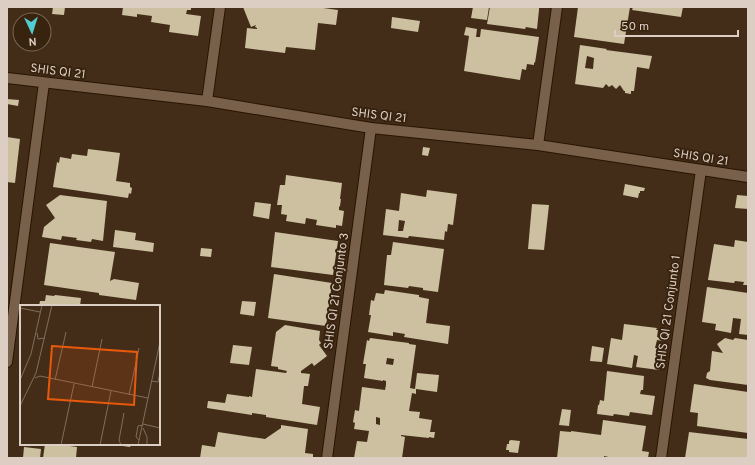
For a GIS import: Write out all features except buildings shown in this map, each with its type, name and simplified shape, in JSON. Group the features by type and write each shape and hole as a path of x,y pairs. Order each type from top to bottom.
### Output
{"street":[{"path":"207,101 220,7"},
{"path":"538,145 557,7"},
{"name":"SHIS QI 21","path":"7,78 207,101 371,128 538,145 748,177"},
{"path":"7,362 44,83"},
{"name":"SHIS QI 21 Conjunto 3","path":"326,458 371,128"},
{"name":"SHIS QI 21 Conjunto 1","path":"661,458 701,170"}]}
